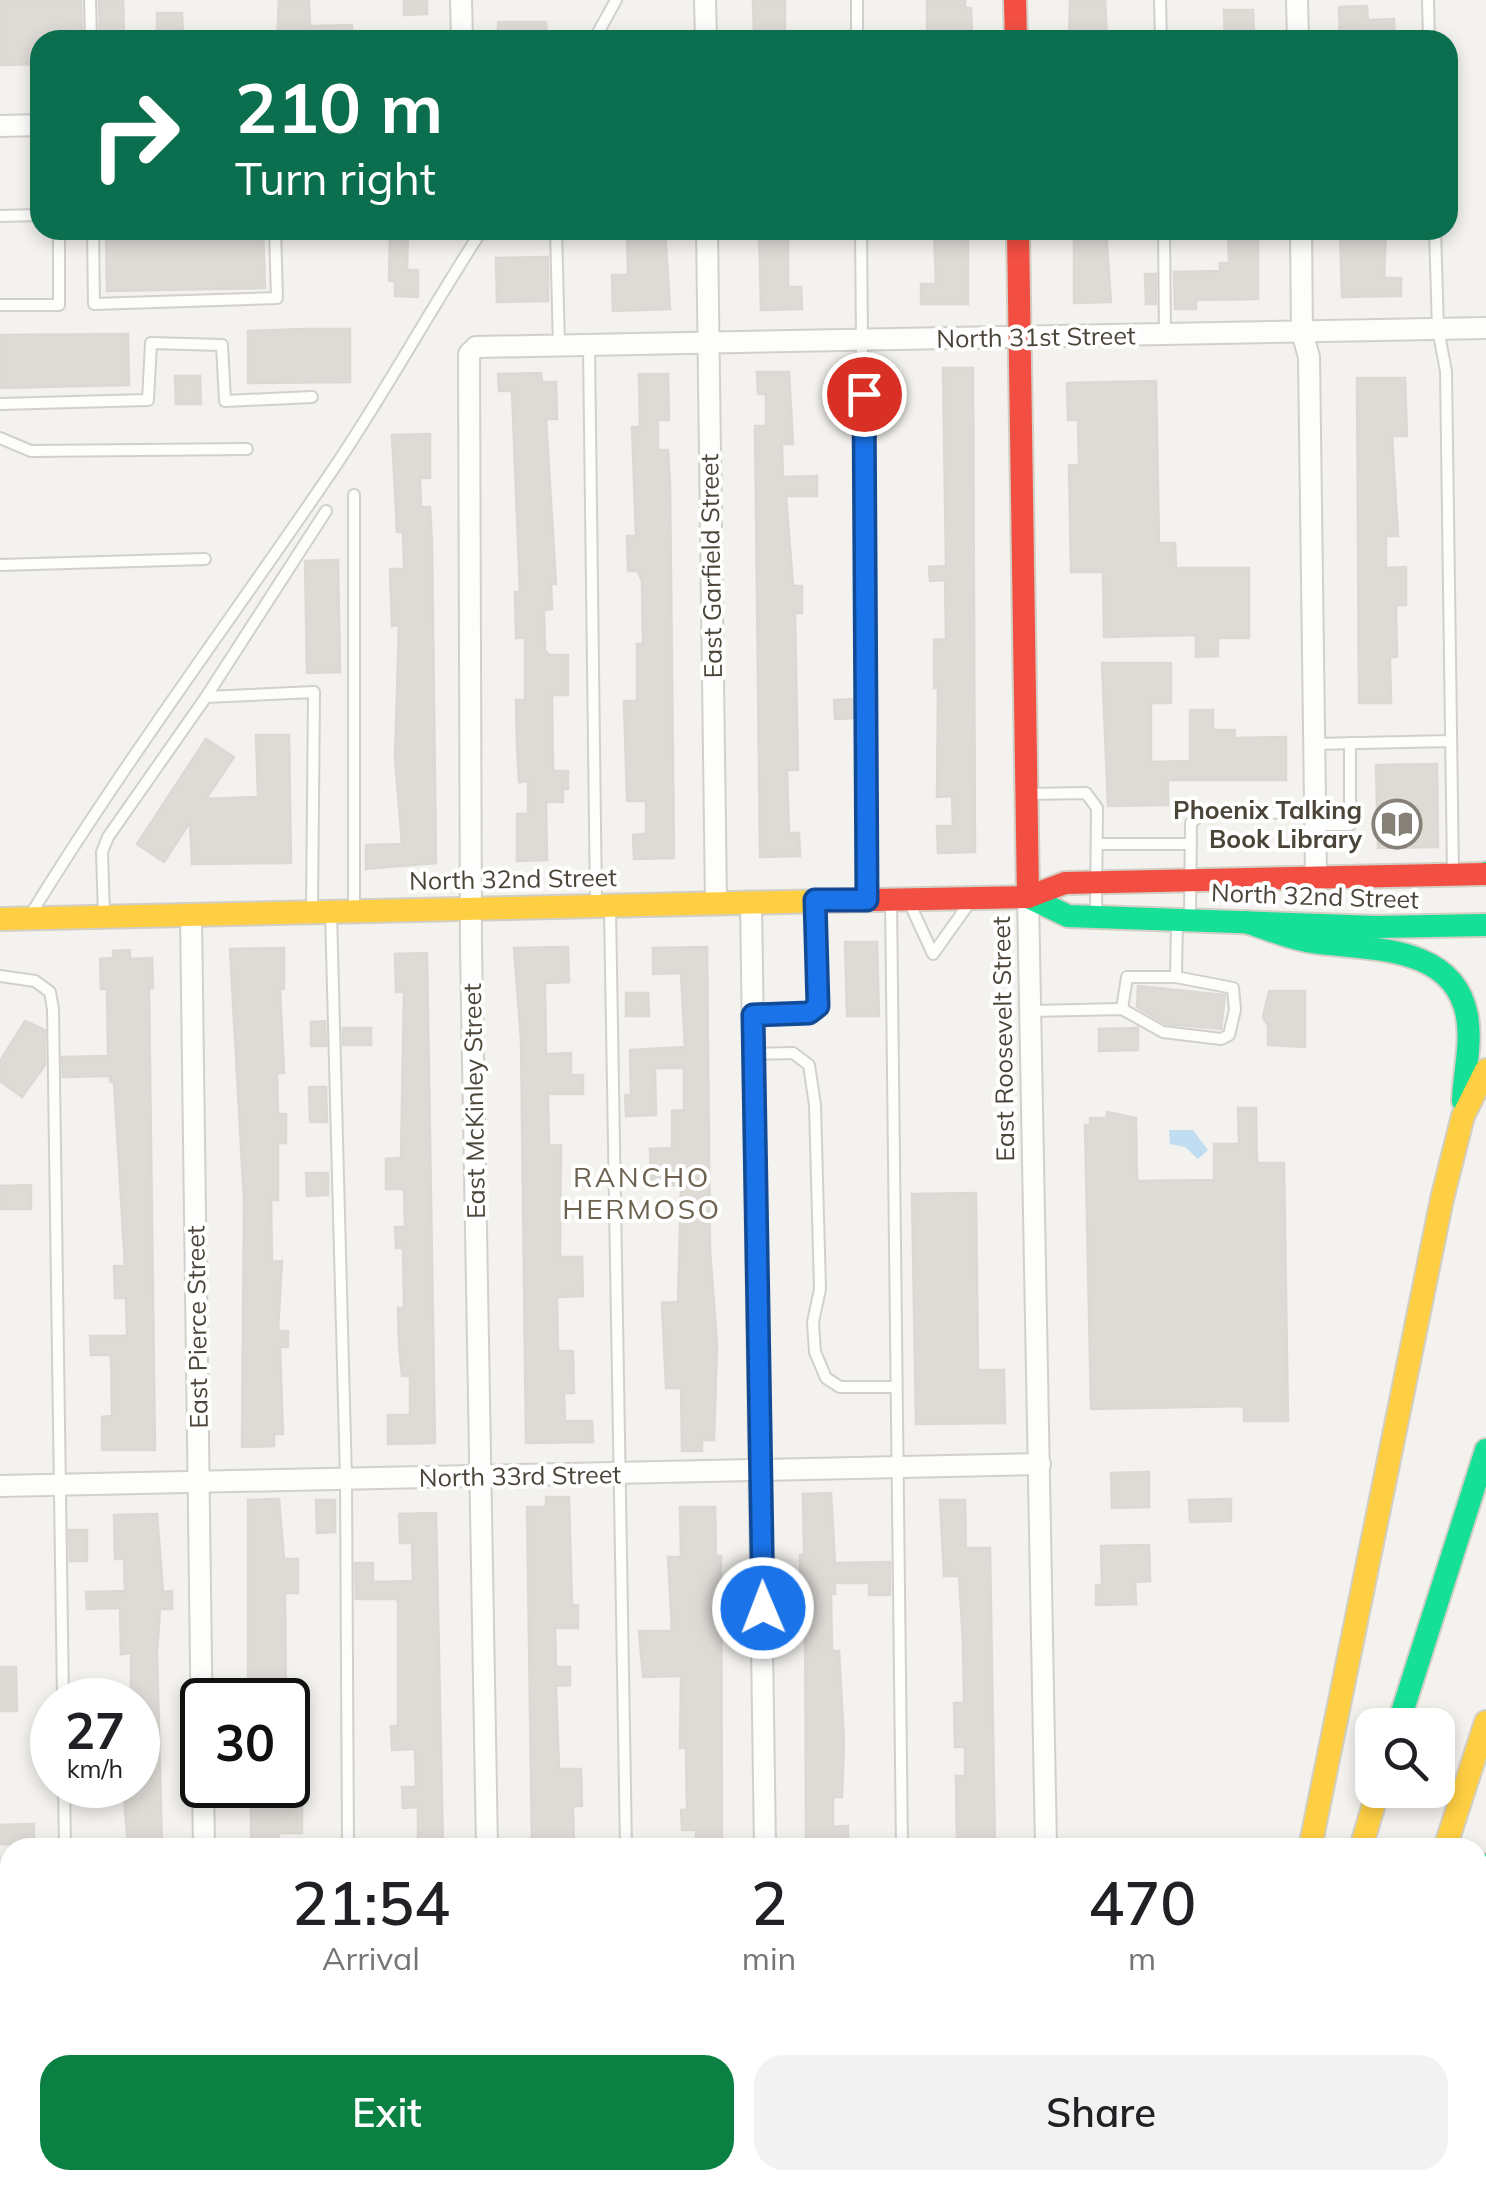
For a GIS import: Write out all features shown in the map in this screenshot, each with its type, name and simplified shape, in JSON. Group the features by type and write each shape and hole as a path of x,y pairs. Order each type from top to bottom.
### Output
{"main road":[{"path":"1016,0 1016,30"},
{"name":"East Roosevelt Street","path":"1018,240 1028,897"},
{"name":"North 32nd Street","path":"0,920 1028,897 1065,882 1485,873"},
{"name":"North 32nd Street","path":"1028,897 1068,916 1486,925"},
{"path":"1246,922 1307,942 1405,952 1448,974 1459,992 1469,1028 1462,1116 1427,1267 1312,1838"},
{"path":"1462,1116 1486,1070"},
{"path":"1403,1708 1486,1450"},
{"path":"1448,1838 1486,1722"},
{"path":"1365,1838 1373,1808"}],"street":[{"path":"461,0 462,30"},
{"path":"705,0 706,30"},
{"path":"1297,0 1298,30"},
{"path":"0,126 30,125"},
{"name":"East Garfield Street","path":"707,240 716,903"},
{"path":"1301,240 1302,332 1309,357 1316,877"},
{"name":"North 31st Street","path":"469,354 476,348 708,342 1486,328"},
{"name":"East McKinley Street","path":"469,354 472,907 488,1838"},
{"name":"East Roosevelt Street","path":"1028,897 1046,1838"},
{"path":"751,902 765,1838"},
{"name":"East Pierce Street","path":"191,915 201,1678"},
{"name":"North 33rd Street","path":"0,1486 1040,1464"},
{"path":"203,1808 204,1838"}],"lane":[{"path":"90,0 91,30"},
{"path":"600,30 616,0"},
{"path":"857,0 857,30"},
{"path":"1160,0 1160,30"},
{"path":"1428,0 1429,30"},
{"path":"0,216 30,215"},
{"path":"0,305 59,305 59,240"},
{"path":"93,240 94,304 277,298 275,240"},
{"path":"28,919 76,840 337,464 416,330 475,240"},
{"path":"556,240 559,347"},
{"path":"861,240 867,900"},
{"path":"1164,240 1165,335"},
{"path":"1434,240 1438,329 1446,371 1453,874"},
{"path":"0,404 148,400 151,342 222,345 225,400 312,397"},
{"path":"588,347 622,1474 626,1838"},
{"path":"0,438 31,450 247,450"},
{"path":"348,1838 346,1479 332,911 354,495"},
{"path":"104,918 102,852 108,837 206,697 326,511"},
{"path":"0,565 204,559"},
{"path":"206,697 314,692 313,860 332,911"},
{"path":"1314,744 1451,741"},
{"path":"1176,977 1190,880 1190,823 1201,814 1315,818 1350,825 1350,743"},
{"path":"1026,794 1086,793 1097,808 1100,844 1096,916"},
{"path":"1100,844 1190,844"},
{"path":"899,899 933,954 974,897"},
{"path":"899,899 895,1387 902,1838"},
{"path":"753,1015 809,1013 818,1006 815,900"},
{"path":"0,976 35,980 50,992 52,1009 63,1678"},
{"path":"1030,1010 1122,1009 1163,1032 1221,1039 1230,1035 1235,1010 1233,988 1176,977 1127,977 1122,1009"},
{"path":"754,1054 793,1054 809,1064 815,1105 820,1288 813,1322 826,1378 840,1387 895,1387"},
{"path":"64,1808 65,1838"}],"water":[{"path":"1169,1130 1193,1130 1208,1150 1198,1159 1185,1147 1170,1144"}],"building":[{"path":"0,0 81,0 82,30 30,30 30,64 0,65"},
{"path":"99,0 123,0 124,30 100,30"},
{"path":"279,0 309,0 310,26 352,25 352,30 278,30"},
{"path":"404,0 427,0 427,14 404,15"},
{"path":"753,0 785,0 785,30 754,30"},
{"path":"927,0 965,0 965,8 971,8 972,30 927,30"},
{"path":"1070,0 1105,0 1106,30 1069,30"},
{"path":"1367,6 1368,20 1394,19 1395,30 1340,30 1339,7"},
{"path":"1224,10 1253,10 1254,30 1225,30"},
{"path":"157,13 182,13 183,30 157,30"},
{"path":"498,22 546,22 546,30 498,30"},
{"path":"106,240 263,240 265,288 107,291"},
{"path":"390,240 408,240 407,270 418,270 418,297 395,296 395,281 389,281"},
{"path":"627,240 666,240 670,309 613,311 612,275 628,275"},
{"path":"759,240 788,240 788,287 801,287 802,309 761,310"},
{"path":"934,240 968,240 968,304 921,304 921,284 936,284"},
{"path":"1074,240 1107,240 1111,302 1074,303"},
{"path":"1228,240 1258,240 1258,299 1196,300 1196,309 1175,309 1174,272 1220,271 1220,263 1229,263"},
{"path":"1340,240 1386,240 1384,278 1401,278 1401,296 1342,297"},
{"path":"548,257 548,301 497,302 496,258"},
{"path":"1145,274 1156,274 1156,304 1146,304"},
{"path":"350,329 350,382 248,383 248,331"},
{"path":"128,334 129,385 0,388 0,335"},
{"path":"943,368 973,368 975,852 938,853 937,826 953,826 952,796 937,797 938,688 934,688 934,640 946,639 945,580 930,581 929,567 946,566"},
{"path":"757,372 789,372 793,444 782,444 783,477 817,476 817,496 786,496 793,586 802,586 802,613 795,613 798,770 787,770 789,833 799,833 800,856 760,857 755,426 766,426 766,394 758,394"},
{"path":"541,373 542,382 556,382 557,419 546,419 556,584 551,584 552,609 544,610 545,650 549,655 568,655 568,695 552,695 553,771 568,771 568,789 563,789 563,802 546,802 547,860 517,861 517,814 528,814 528,781 519,782 516,700 525,700 525,638 516,638 515,592 520,592 512,391 499,391 498,374"},
{"path":"639,374 668,374 669,420 658,420 658,450 668,450 670,483 674,858 634,859 633,835 646,834 646,801 627,801 624,701 637,701 637,644 643,644 642,582 638,571 628,571 627,536 636,536 632,427 640,427"},
{"path":"175,376 200,376 201,404 176,404"},
{"path":"1357,378 1405,378 1407,436 1392,436 1398,536 1386,536 1386,568 1406,567 1406,605 1396,605 1397,657 1390,657 1391,703 1359,703"},
{"path":"1156,381 1159,543 1175,543 1176,568 1249,568 1249,638 1218,638 1218,656 1196,657 1196,635 1104,637 1103,572 1071,572 1069,465 1079,465 1078,420 1068,420 1067,383"},
{"path":"430,434 430,478 420,478 421,507 430,507 432,542 436,863 366,869 366,845 402,844 395,758 399,625 392,626 390,569 404,569 403,532 397,532 392,435"},
{"path":"338,560 340,672 307,673 305,561"},
{"path":"1102,663 1171,663 1171,703 1151,703 1151,762 1190,761 1190,710 1213,710 1213,730 1235,730 1234,738 1286,737 1286,780 1168,780 1168,805 1108,806"},
{"path":"856,699 856,718 835,719 834,700"},
{"path":"256,735 289,735 291,863 192,864 190,822 164,862 137,844 206,739 234,757 206,799 258,797"},
{"path":"1437,764 1438,847 1378,848 1376,765"},
{"path":"845,942 877,942 879,1016 847,1016"},
{"path":"568,947 569,982 545,983 546,1054 571,1053 571,1075 583,1075 583,1094 548,1094 549,1146 561,1145 560,1257 582,1257 583,1296 557,1297 558,1351 573,1351 574,1393 564,1393 565,1421 592,1421 593,1442 526,1443 521,1039 514,948"},
{"path":"707,947 710,1249 717,1344 714,1440 702,1440 702,1451 682,1451 681,1388 666,1388 662,1303 678,1302 681,1185 651,1185 650,1149 672,1148 672,1111 684,1110 684,1068 655,1068 656,1115 626,1116 625,1095 631,1095 630,1050 685,1047 681,973 653,974 653,948"},
{"path":"284,948 284,989 280,989 284,1073 277,1073 278,1114 286,1114 286,1143 278,1143 278,1200 271,1200 272,1262 282,1261 278,1331 288,1331 288,1347 280,1347 283,1434 274,1434 274,1446 242,1447 244,1201 230,949"},
{"path":"130,950 130,959 152,958 153,988 149,988 155,1450 102,1450 102,1417 112,1416 111,1355 91,1355 90,1336 127,1336 126,1298 115,1298 114,1266 125,1266 114,1082 110,1082 110,1076 63,1077 62,1057 108,1056 107,989 101,989 100,959 113,958 113,951"},
{"path":"427,953 435,1443 388,1444 388,1415 410,1415 410,1376 402,1376 399,1346 398,1308 404,1308 403,1248 396,1248 395,1227 405,1227 404,1189 386,1189 386,1159 401,1158 404,992 396,992 395,954"},
{"path":"1138,986 1225,995 1221,1029 1166,1024 1137,1007"},
{"path":"1269,991 1305,991 1305,1047 1268,1045 1268,1026 1263,1017"},
{"path":"626,993 648,993 649,1016 626,1016"},
{"path":"25,1021 45,1030 45,1065 22,1097 0,1081 0,1061"},
{"path":"325,1021 326,1046 311,1046 311,1022"},
{"path":"343,1028 371,1028 371,1045 343,1045"},
{"path":"1138,1028 1138,1050 1099,1051 1099,1029"},
{"path":"309,1087 326,1087 327,1122 310,1122"},
{"path":"1238,1108 1256,1108 1257,1163 1284,1163 1288,1421 1244,1421 1244,1406 1091,1409 1085,1125 1090,1125 1090,1118 1107,1118 1107,1112 1136,1118 1137,1181 1214,1180 1214,1144 1239,1144"},
{"path":"306,1173 328,1173 328,1195 307,1196"},
{"path":"31,1185 31,1209 0,1209 0,1186"},
{"path":"976,1193 978,1370 1004,1370 1005,1423 916,1424 912,1194"},
{"path":"1149,1472 1149,1507 1112,1508 1111,1473"},
{"path":"831,1493 835,1563 890,1562 890,1595 869,1595 869,1583 835,1583 835,1594 831,1594 832,1651 839,1651 844,1742 842,1797 833,1797 833,1827 848,1826 848,1838 806,1838 805,1595 800,1595 803,1494"},
{"path":"546,1497 569,1497 572,1605 578,1605 578,1628 555,1628 556,1667 570,1667 570,1685 556,1686 559,1769 581,1769 582,1806 573,1806 574,1838 532,1838 527,1507 546,1507"},
{"path":"279,1499 284,1559 298,1559 298,1593 285,1593 286,1678 248,1678 248,1500"},
{"path":"1231,1499 1231,1521 1190,1522 1189,1500"},
{"path":"316,1500 335,1500 335,1532 317,1533"},
{"path":"940,1500 965,1500 966,1548 990,1548 995,1838 957,1838 956,1776 965,1776 965,1747 955,1747 954,1703 964,1703 963,1643 959,1576 944,1576"},
{"path":"680,1507 715,1507 716,1556 721,1556 722,1838 696,1838 696,1830 682,1830 681,1810 687,1810 686,1748 680,1748 681,1676 643,1677 639,1631 672,1631 668,1557 681,1557"},
{"path":"436,1513 443,1838 418,1838 418,1807 403,1808 402,1787 416,1787 415,1749 392,1750 391,1726 398,1726 397,1599 356,1599 355,1563 373,1563 373,1582 413,1581 412,1543 400,1543 399,1514"},
{"path":"157,1514 163,1592 172,1591 172,1609 160,1609 158,1678 131,1678 131,1653 121,1654 120,1608 87,1609 86,1592 125,1591 124,1559 115,1559 114,1515"},
{"path":"69,1530 87,1530 87,1561 70,1561"},
{"path":"1149,1545 1150,1581 1135,1582 1136,1604 1096,1605 1096,1585 1102,1585 1101,1546"},
{"path":"0,1667 16,1667 17,1711 0,1711"},
{"path":"160,1770 162,1838 127,1838 125,1808 160,1808"},
{"path":"251,1808 302,1808 302,1833 279,1833 279,1838 251,1838"},
{"path":"34,1824 34,1838 0,1838 0,1825"}],"traffic: fast":[{"path":"1028,897 1068,916 1376,927 1486,925"},
{"path":"1246,922 1304,941 1406,955 1445,975 1459,992 1467,1016 1463,1101"},
{"path":"1403,1708 1486,1450"}],"traffic: slow":[{"path":"0,919 873,900"},
{"path":"1312,1838 1442,1199 1463,1116 1486,1070"},
{"path":"1448,1838 1486,1722"},
{"path":"1364,1838 1373,1808"}],"traffic: jam":[{"path":"1015,0 1016,30"},
{"path":"1018,240 1028,897"},
{"path":"873,900 1028,897 1065,883 1486,874"}],"place":[{"name":"Phoenix Talking Book Library","path":"1397,824"}],"district":[{"name":"RANCHO HERMOSO","path":"642,1193"}],"route":[{"path":"763,1608 753,1015 809,1013 818,1006 815,900 867,900 864,394"}]}
